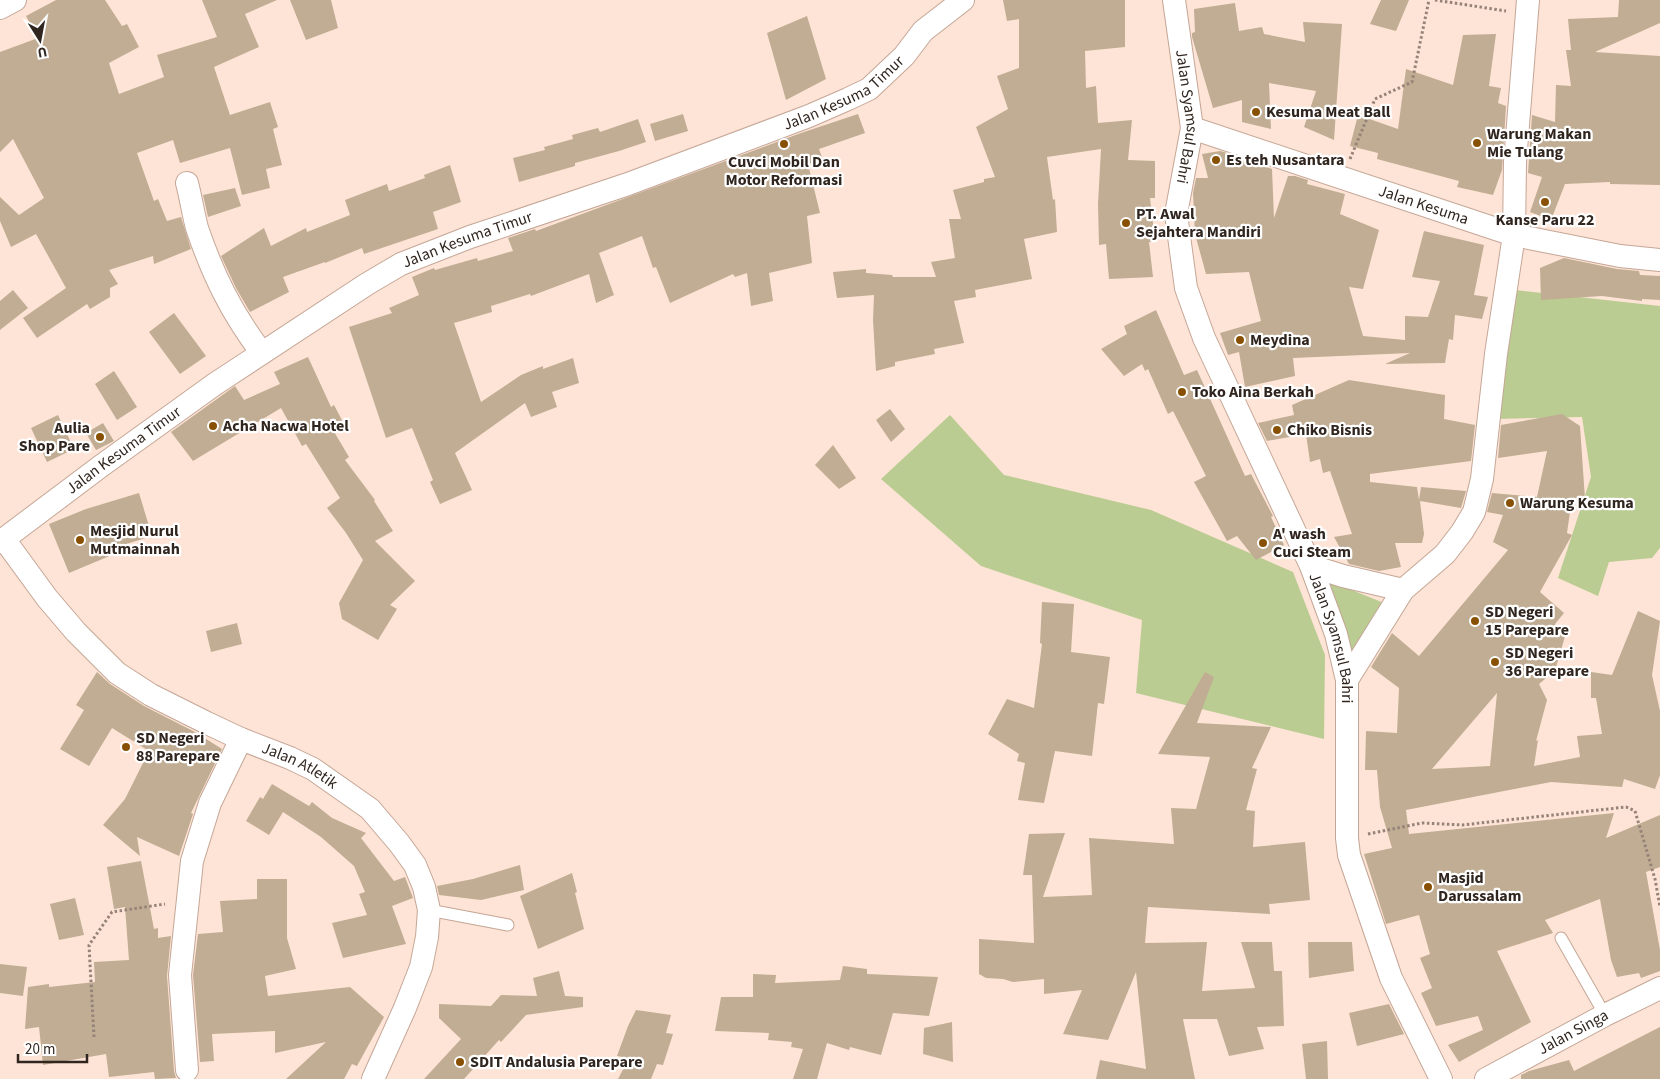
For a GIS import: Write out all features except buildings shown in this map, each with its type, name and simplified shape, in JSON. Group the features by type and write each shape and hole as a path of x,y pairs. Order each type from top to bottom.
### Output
{"street":[{"path":"0,8 15,0"},
{"name":"Jalan Kesuma Timur","path":"2,540 215,384 367,284 401,264 470,237 637,181 809,116 869,89 904,56 923,32 963,0"},
{"name":"Jalan Syamsul Bahri","path":"1174,0 1192,128 1176,214 1186,288 1204,338 1311,566 1336,634 1348,680 1347,838 1349,856 1392,978 1441,1079"},
{"path":"1348,680 1403,590 1444,554 1462,532 1474,512 1482,479 1496,354 1514,235 1515,162 1527,7"},
{"name":"Jalan Kesuma","path":"1192,128 1514,235 1620,256 1660,260"},
{"path":"187,183 197,226 220,286 242,327 262,353"},
{"name":"Jalan Atletik","path":"2,540 76,632 117,673 151,695 241,739 313,769 370,809 415,865 424,887 429,910 427,937 421,967 373,1079"},
{"path":"1311,566 1343,576 1403,590"},
{"path":"187,1070 180,975 192,861 210,803 241,739"},
{"name":"Jalan Singa","path":"1486,1079 1606,1014 1660,988"}],"lane":[{"path":"429,910 508,925"},
{"path":"1561,938 1606,1014"}],"path":[{"path":"1342,178 1375,99 1412,82 1429,0"},
{"path":"1435,0 1527,7"},
{"path":"1347,838 1422,823 1462,825 1626,807 1635,811 1655,879 1660,907"},
{"path":"94,1037 89,946 112,912 188,901"}],"green space":[{"path":"1515,290 1660,306 1660,548 1652,558 1609,562 1598,596 1558,578 1591,477 1582,417 1496,419"},
{"path":"950,415 1004,475 1151,510 1293,572 1325,655 1324,739 1136,693 1142,620 981,566 881,479"},
{"path":"1322,578 1384,603 1350,661"}],"place":[{"name":"Kesuma Meat Ball","path":"1256,112"},
{"name":"Warung Makan Mie Tulang","path":"1477,143"},
{"name":"Cuvci Mobil Dan Motor Reformasi","path":"784,144"},
{"name":"Es teh Nusantara","path":"1216,160"},
{"name":"Kanse Paru 22","path":"1545,202"},
{"name":"PT. Awal Sejahtera Mandiri","path":"1126,223"},
{"name":"Meydina","path":"1240,340"},
{"name":"Toko Aina Berkah","path":"1182,392"},
{"name":"Acha Nacwa Hotel","path":"213,426"},
{"name":"Chiko Bisnis","path":"1277,430"},
{"name":"Aulia Shop Pare","path":"100,437"},
{"name":"Warung Kesuma","path":"1510,503"},
{"name":"Mesjid Nurul Mutmainnah","path":"80,540"},
{"name":"A' wash Cuci Steam","path":"1263,543"},
{"name":"SD Negeri 15 Parepare","path":"1475,621"},
{"name":"SD Negeri 36 Parepare","path":"1495,662"},
{"name":"SD Negeri 88 Parepare","path":"126,747"},
{"name":"Masjid Darussalam","path":"1428,887"},
{"name":"SDIT Andalusia Parepare","path":"460,1062"}]}
